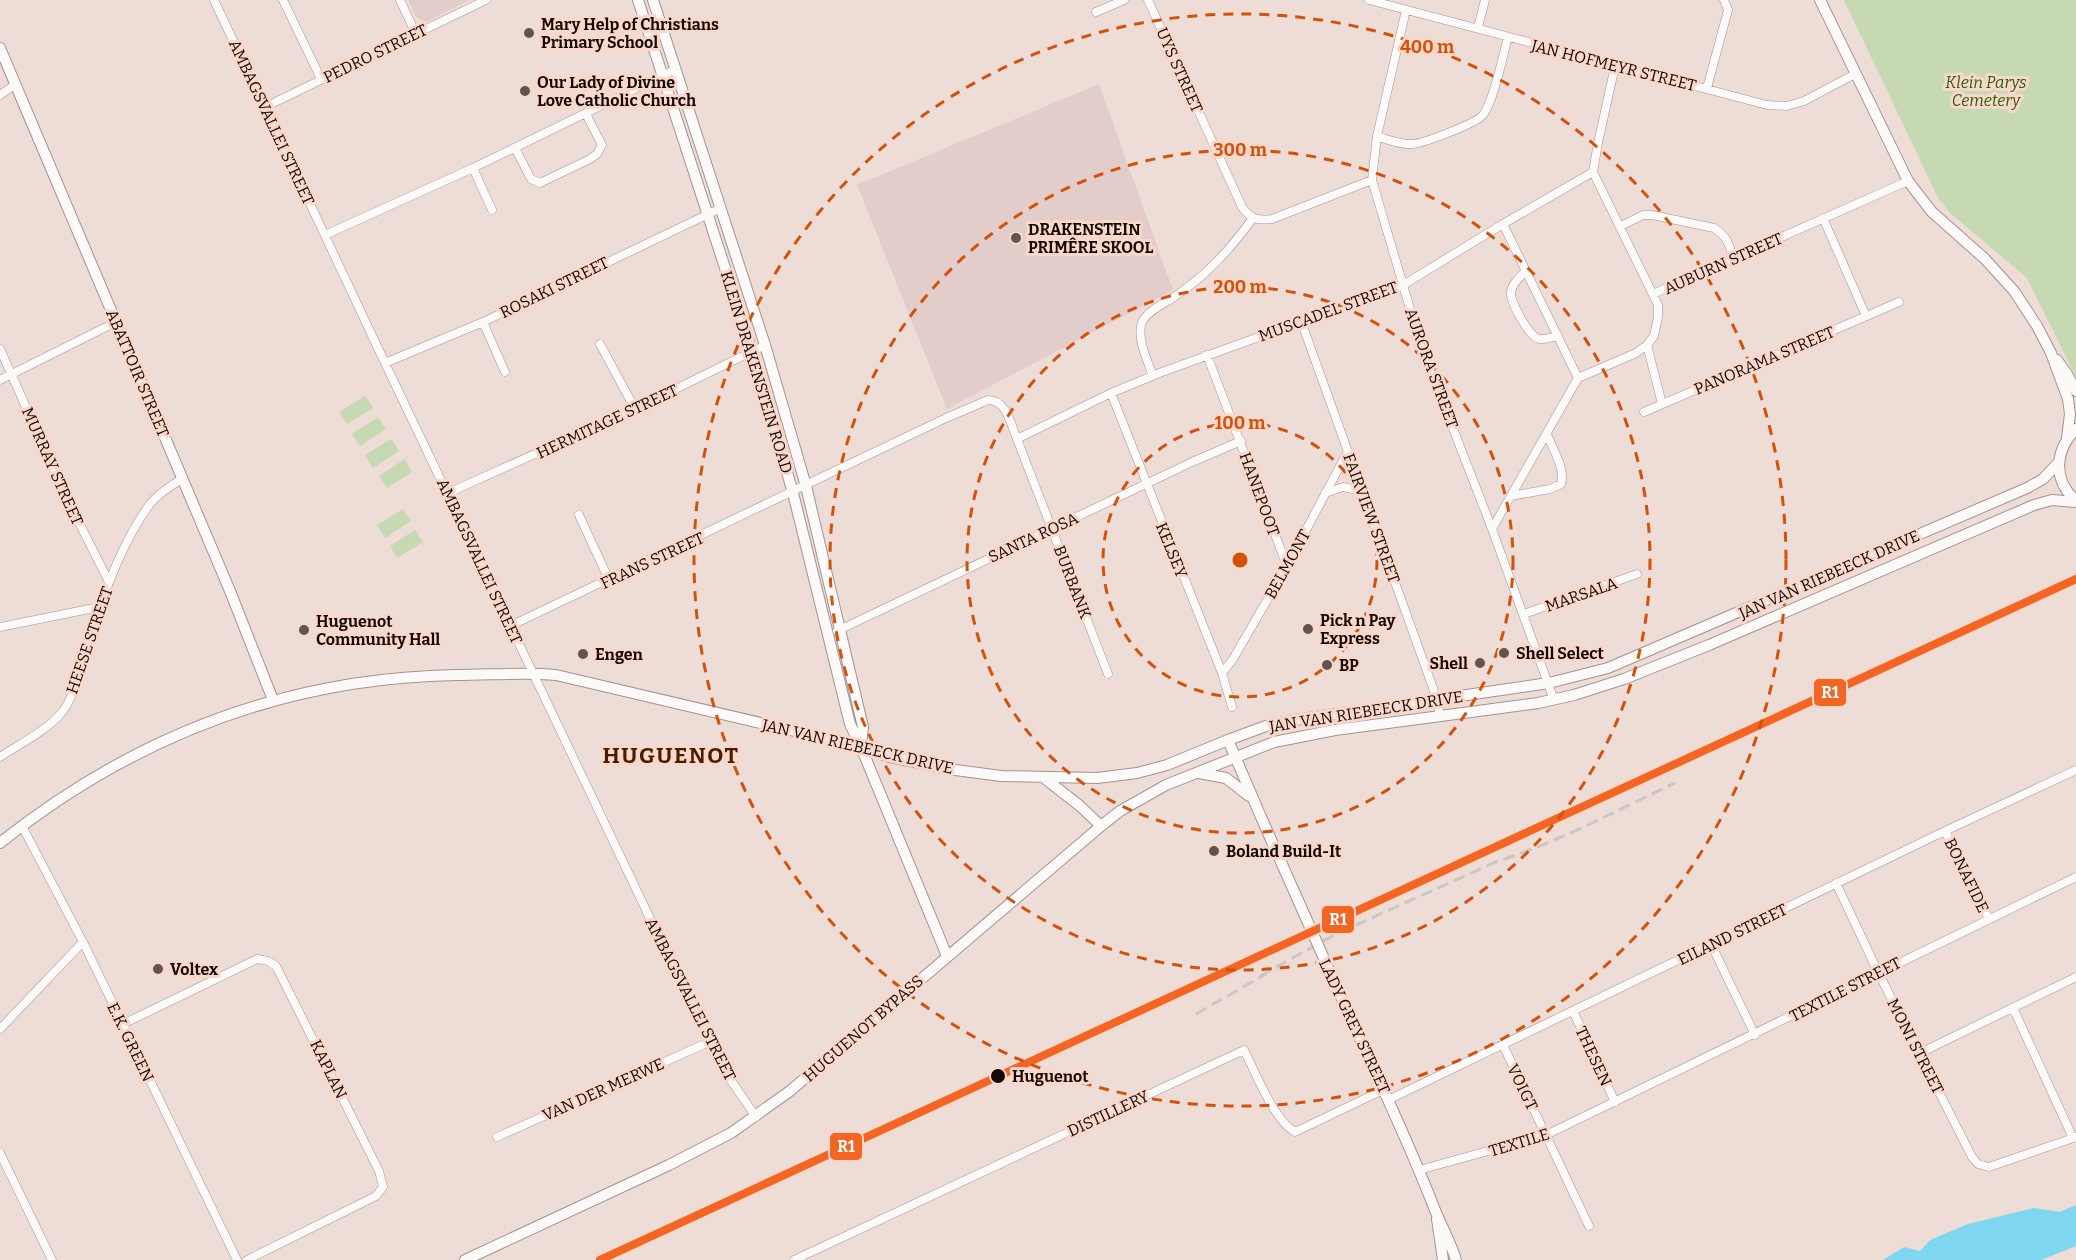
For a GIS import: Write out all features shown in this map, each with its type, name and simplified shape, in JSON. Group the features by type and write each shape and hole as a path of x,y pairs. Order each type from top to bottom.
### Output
{"main road":[{"name":"KLEIN DRAKENSTEIN ROAD","path":"638,0 752,351 793,493 850,724 947,956"},
{"name":"KLEIN DRAKENSTEIN ROAD","path":"654,0 765,345 806,486 863,727 861,747"},
{"path":"1820,0 1908,181 1932,212 1985,259 2014,291 2037,326 2051,353 2070,406 2067,438"},
{"name":"ABATTOIR STREET","path":"0,48 230,591 273,700"},
{"path":"2051,353 2062,366 2076,391"},
{"path":"2076,429 2061,449 2059,462 2059,474 2063,485 2076,501"},
{"name":"JAN VAN RIEBEECK DRIVE","path":"0,843 70,792 119,762 218,718 273,700 371,680 438,674 556,675 861,747 890,757 948,769 1001,776 1042,777 1097,778 1137,773 1167,765 1266,726 1549,683 1608,668 2027,488 2043,479 2059,462"},
{"name":"JAN VAN RIEBEECK DRIVE","path":"1234,758 1274,742 1335,730 1554,700 1615,683 2034,505 2052,500 2076,501"},
{"name":"LADY GREY STREET","path":"1228,740 1251,798 1419,1170 1456,1260"},
{"name":"HUGUENOT BYPASS","path":"465,1260 669,1165 731,1133 756,1117 790,1091 1101,826 1143,796 1234,758"},
{"path":"1197,772 1229,780 1251,798"},
{"path":"1042,777 1080,806 1101,826"},
{"name":"LADY GREY STREET","path":"1436,1214 1443,1260"}],"street":[{"name":"AMBAGSVALLEI STREET","path":"214,0 709,1042 721,1066 756,1117"},
{"path":"283,0 321,79"},
{"path":"400,0 416,34"},
{"name":"PEDRO STREET","path":"265,107 486,0"},
{"path":"1096,12 1124,0"},
{"name":"UYS STREET","path":"1148,0 1242,207 1253,218"},
{"name":"JAN HOFMEYR STREET","path":"1371,0 1767,105 1787,106 1804,101 1855,74"},
{"path":"1478,27 1485,0"},
{"path":"1707,88 1728,10 1724,0"},
{"name":"AURORA STREET","path":"1406,10 1377,136 1372,180 1421,346 1524,614 1554,700"},
{"path":"1377,136 1400,143 1413,144 1482,116 1488,105 1508,37"},
{"path":"1615,66 1593,172 1653,294"},
{"path":"325,235 473,168 676,69"},
{"path":"0,95 16,84"},
{"path":"515,148 531,179 540,183 590,159 601,149 602,145 586,114"},
{"path":"473,168 492,210"},
{"name":"MUSCADEL STREET","path":"1017,439 1111,393 1153,376 1403,285 1593,172"},
{"path":"1153,376 1142,340 1143,320 1153,310 1201,278 1226,254 1253,218 1258,221 1272,219 1372,180"},
{"name":"AUBURN STREET","path":"1647,345 1654,336 1658,317 1658,306 1653,294 1908,181"},
{"name":"ROSAKI STREET","path":"385,363 483,322 721,208"},
{"path":"1621,226 1643,215 1652,214 1714,228 1721,232 1728,241 1733,259"},
{"path":"1823,219 1866,316"},
{"path":"1503,224 1578,378"},
{"path":"1526,271 1514,283 1510,291 1511,299 1530,334 1539,339 1558,336"},
{"name":"PANORAMA STREET","path":"1644,412 1899,302"},
{"name":"FAIRVIEW STREET","path":"1301,321 1433,688 1440,715"},
{"path":"0,380 116,322"},
{"path":"483,322 505,372"},
{"path":"600,344 635,409"},
{"name":"HERMITAGE STREET","path":"448,493 635,409 765,345"},
{"path":"1492,529 1578,378 1636,353 1647,345 1662,404"},
{"name":"MURRAY STREET","path":"0,349 66,497 109,582"},
{"name":"HANEPOOT","path":"1207,355 1287,566"},
{"name":"KELSEY","path":"1111,393 1222,673 1232,707"},
{"name":"BURBANK","path":"806,486 988,400 999,402 1017,439 1108,674"},
{"path":"1511,496 1550,489 1561,484 1562,471 1547,434"},
{"name":"SANTA ROSA","path":"827,635 1240,441"},
{"name":"BELMONT","path":"1222,673 1233,659 1287,566 1348,452"},
{"name":"HEESE STREET","path":"0,757 50,725 64,710 73,692 99,607 131,536 150,504 161,492 182,478"},
{"name":"FRANS STREET","path":"510,626 806,486"},
{"path":"1325,493 1343,487 1362,491"},
{"path":"579,515 609,580"},
{"name":"MARSALA","path":"1524,614 1638,574"},
{"path":"0,627 99,607"},
{"name":"EILAND STREET","path":"1386,1095 1503,1045 1836,883 2076,770"},
{"name":"E.K. GREEN","path":"22,825 83,942 237,1260"},
{"name":"BONAFIDE","path":"1945,831 1989,919"},
{"name":"TEXTILE STREET","path":"1615,1102 2076,877"},
{"name":"MONI STREET","path":"1836,883 1971,1157 1978,1164 1989,1167 2075,1137"},
{"path":"0,1029 83,942"},
{"path":"1711,944 1755,1035"},
{"name":"KAPLAN","path":"123,1024 257,959 268,961 276,966 292,996 379,1171 382,1188 376,1196 247,1260"},
{"path":"1920,1053 2076,977"},
{"path":"2013,1008 2075,1137"},
{"name":"THESEN","path":"1573,1011 1615,1102"},
{"name":"VAN DER MERWE","path":"497,1137 709,1042"},
{"name":"VOIGT","path":"1503,1045 1589,1226"},
{"name":"DISTILLERY","path":"794,1260 1244,1050 1282,1123 1295,1132 1386,1095"},
{"name":"TEXTILE","path":"1419,1170 1546,1136 1615,1102"},
{"path":"0,1153 52,1260"}],"shaded area":[{"path":"408,0 469,0 426,22 416,17"},
{"name":"DRAKENSTEIN PRIMÊRE SKOOL","path":"1099,84 1173,290 947,409 857,185"}],"green space":[{"name":"Klein Parys Cemetery","path":"1844,0 2076,0 2076,377 2027,278 1950,213 1938,198"},
{"path":"365,396 373,408 347,424 339,412"},
{"path":"378,417 386,429 360,446 352,434"},
{"path":"391,439 399,451 373,468 365,455"},
{"path":"405,459 412,472 387,488 379,476"},
{"path":"403,509 411,521 385,538 377,525"},
{"path":"415,530 423,542 397,558 390,546"}],"water":[{"path":"2076,1205 2076,1246 2041,1260 1883,1260 1904,1247 1920,1251 1930,1240 1968,1224 2034,1208 2060,1212"}],"railway":[{"path":"600,1260 2076,579"},
{"path":"1260,976 1336,934 1498,861 1566,835 1675,783"},
{"path":"1196,1014 1266,974"}],"transit line":[{"name":"R1","path":"600,1260 2076,579"}],"place":[{"name":"Mary Help of Christians Primary School","path":"529,33"},
{"name":"Our Lady of Divine Love Catholic Church","path":"525,91"},
{"name":"DRAKENSTEIN PRIMÊRE SKOOL","path":"1016,238"},
{"name":"Pick n Pay Express","path":"1308,629"},
{"name":"Huguenot Community Hall","path":"304,630"},
{"name":"Shell Select","path":"1504,653"},
{"name":"Engen","path":"583,654"},
{"name":"Shell","path":"1480,663"},
{"name":"BP","path":"1327,665"},
{"name":"Boland Build-It","path":"1214,851"},
{"name":"Voltex","path":"158,969"},
{"name":"Huguenot","path":"998,1076"}],"district":[{"name":"HUGUENOT","path":"671,755"}]}
